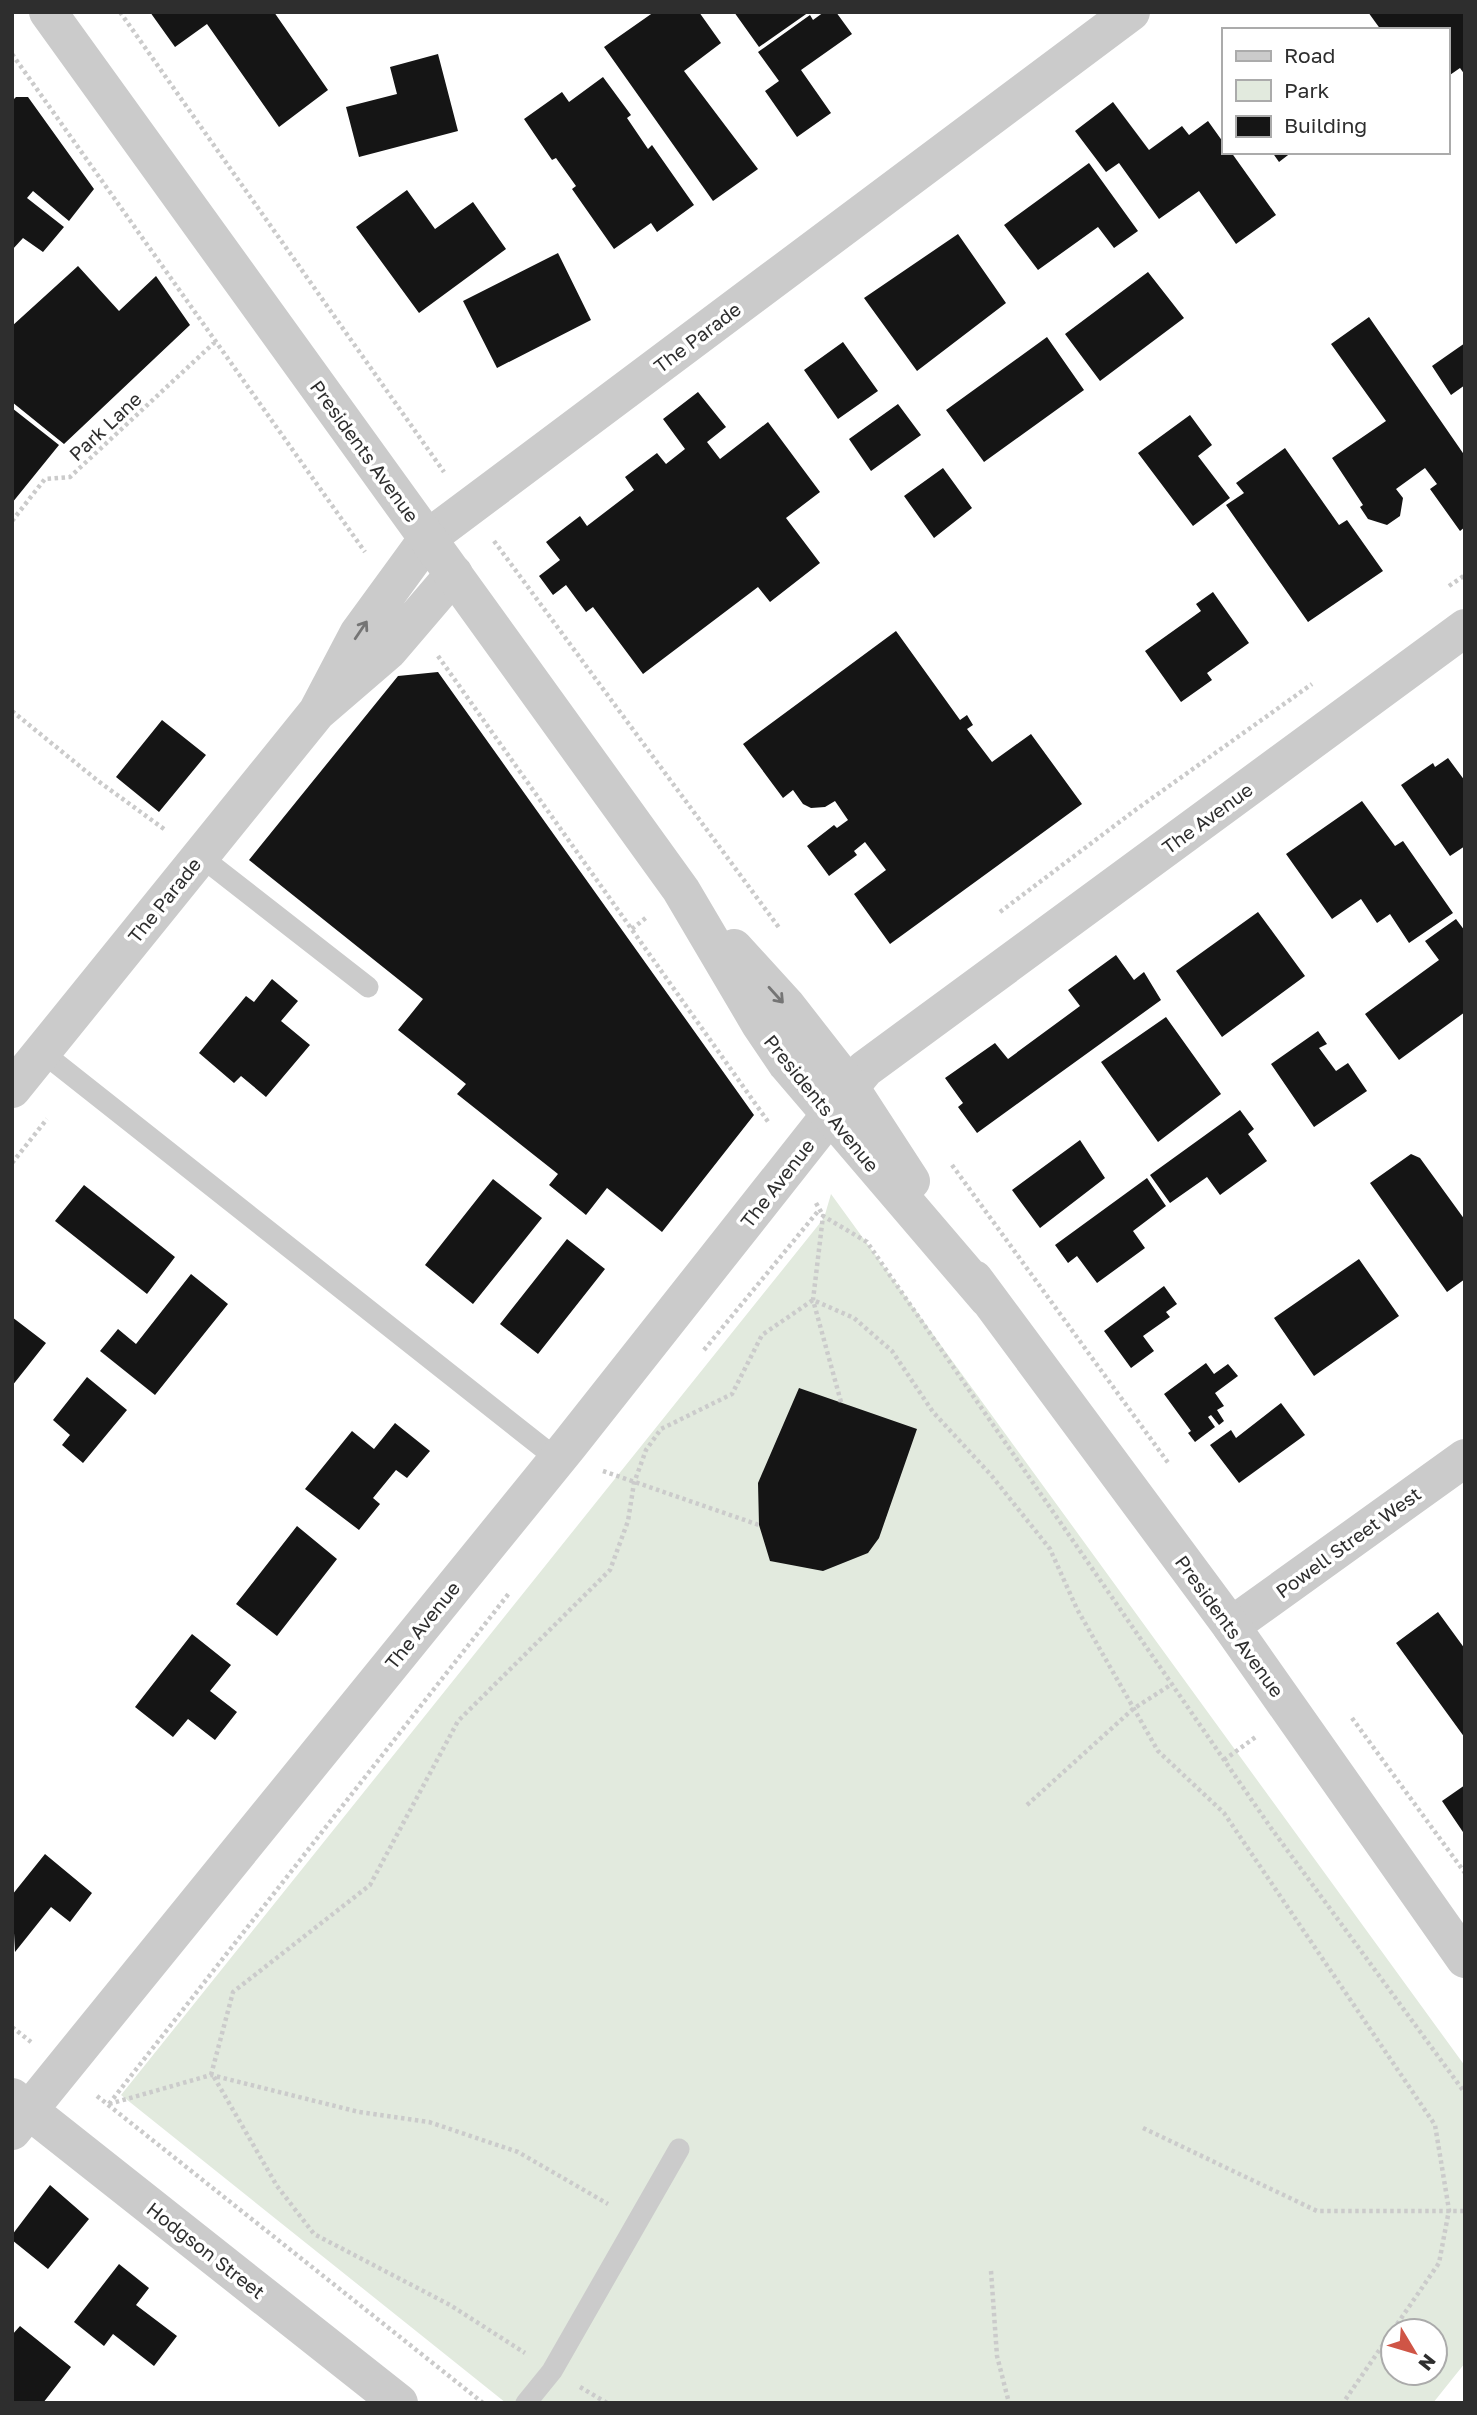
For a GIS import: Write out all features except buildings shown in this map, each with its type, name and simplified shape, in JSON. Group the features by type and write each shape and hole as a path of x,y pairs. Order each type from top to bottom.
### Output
{"street":[{"name":"Presidents Avenue","path":"48,12 681,890 760,1024 840,1101 1231,1626 1465,1959"},
{"name":"The Parade","path":"317,712 358,634 428,538 1131,12"},
{"name":"The Parade","path":"12,1089 317,712 389,650 454,574"},
{"name":"The Avenue","path":"18,2113 63,2069 563,1452 865,1069 1465,628"},
{"name":"Powell Street West","path":"1231,1626 1465,1458"},
{"name":"Hodgson Street","path":"18,2113 399,2403"}],"lane":[{"path":"200,856 368,987"},
{"path":"42,1052 563,1452"},
{"path":"526,2403 552,2371 679,2149"}],"path":[{"name":"Park Lane","path":"12,521 46,479 70,477 216,341"},
{"path":"12,710 163,831 171,821"},
{"path":"698,1356 819,1210"},
{"path":"841,1402 813,1300 823,1216 867,1242 1271,1828 1465,2093"},
{"path":"607,2403 450,2305 314,2234 277,2186 212,2076 233,1992 370,1885 458,1721 610,1570 628,1521 634,1483 646,1450 660,1429 732,1394 762,1335 813,1300"},
{"path":"813,1300 854,1318 892,1351 933,1412 991,1475 1050,1549 1077,1609 1158,1751 1224,1813 1434,2124 1449,2210 1439,2263 1343,2403"},
{"path":"563,1452 604,1472 759,1525"},
{"path":"595,1483 612,1461"},
{"path":"109,2104 519,1581"},
{"path":"1027,1805 1133,1709 1172,1684"},
{"path":"12,2027 483,2403"},
{"path":"109,2104 212,2076 359,2112 429,2122 517,2152 638,2220"},
{"path":"1143,2128 1317,2211 1465,2211"},
{"path":"991,2272 997,2356 1009,2403"}],"green space":[{"path":"831,1194 1465,2066 1465,2363 1449,2383 1449,2317 1379,2317 1379,2387 1446,2387 1433,2403 506,2403 121,2095 824,1218"}]}
